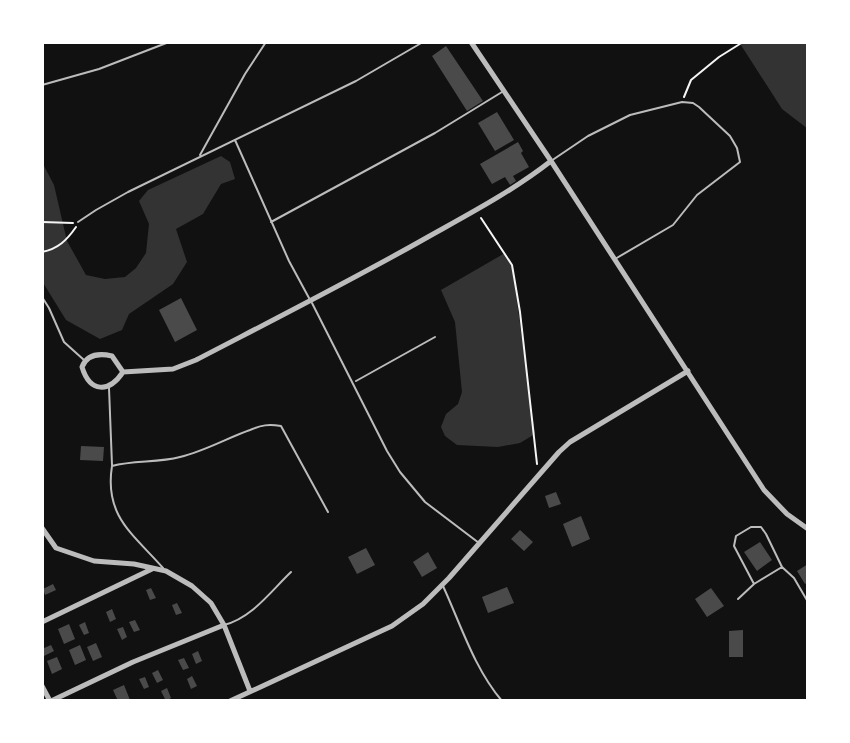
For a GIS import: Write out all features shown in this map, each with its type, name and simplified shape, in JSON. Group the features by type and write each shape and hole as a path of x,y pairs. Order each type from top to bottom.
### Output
{"street":[{"path":"471,42 764,490 787,514 808,529"},
{"path":"123,372 173,369 196,360 476,210 551,161"},
{"path":"103,354 112,356 123,372 109,387 97,387 85,376 82,367 93,356 103,354"},
{"path":"230,701 392,626 423,604 570,442 688,371"},
{"path":"42,528 56,548 94,561 134,564 166,571 192,586 211,603 224,625 250,691"},
{"path":"42,622 153,568"},
{"path":"42,686 51,701 133,662 224,625"}],"lane":[{"path":"42,85 99,69 169,42"},
{"path":"198,158 266,42"},
{"path":"78,222 198,158 356,81 423,42"},
{"path":"271,222 435,133 503,92"},
{"path":"551,161 588,136 630,115 682,102 699,107 730,136 740,162 697,195 673,225 614,259"},
{"path":"235,140 289,261 387,451 425,502 480,544"},
{"path":"42,297 64,342 85,361"},
{"path":"353,383 435,337"},
{"path":"109,387 110,494 113,505 132,535 166,571"},
{"path":"112,466 126,462 154,463 181,457 266,424 281,426 328,512"},
{"path":"754,584 734,546 736,536 751,527 761,527 782,567 794,578 808,602"},
{"path":"738,599 754,584 782,567"},
{"path":"224,625 236,622 258,605 291,572"},
{"path":"443,584 479,667 502,701"}],"path":[{"path":"682,102 691,80 743,42"},
{"path":"476,210 512,265 538,475"},
{"path":"42,222 78,222"},
{"path":"42,252 67,241 78,222"}],"shaded area":[{"path":"739,42 808,42 808,129 782,109"},
{"path":"221,156 230,162 235,179 221,184 203,214 176,229 187,262 173,284 129,314 122,330 100,339 66,320 42,281 42,162 54,185 67,241 86,275 105,279 125,277 146,253 149,224 139,201 148,190"},
{"path":"505,253 512,265 535,434 520,443 498,447 457,445 445,436 441,427 446,414 458,404 462,392 455,322 441,290"}],"building":[{"path":"446,46 483,101 467,111 432,56"},
{"path":"497,112 514,140 495,151 478,123"},
{"path":"518,142 529,167 513,176 516,181 510,185 505,177 492,184 480,164"},
{"path":"181,298 197,330 175,342 159,310"},
{"path":"81,446 104,447 103,461 80,460"},
{"path":"556,492 561,504 549,508 545,496"},
{"path":"581,516 590,539 572,547 563,524"},
{"path":"520,530 533,542 524,551 511,539"},
{"path":"760,542 772,560 757,571 744,552"},
{"path":"366,548 375,565 357,574 348,557"},
{"path":"428,552 437,568 422,577 413,562"},
{"path":"808,564 808,582 805,584 797,571"},
{"path":"53,584 56,590 45,595 43,589"},
{"path":"507,587 514,603 488,613 482,597"},
{"path":"151,588 156,598 150,600 146,590"},
{"path":"711,588 724,606 707,617 695,599"},
{"path":"177,603 182,613 176,615 172,605"},
{"path":"112,609 116,619 110,622 106,612"},
{"path":"135,620 140,630 134,632 129,622"},
{"path":"85,622 89,633 84,635 79,625"},
{"path":"69,624 75,639 64,644 58,629"},
{"path":"123,627 127,637 122,640 117,629"},
{"path":"743,630 743,657 729,657 729,631"},
{"path":"96,643 102,657 93,661 87,647"},
{"path":"51,645 54,651 44,656 42,649"},
{"path":"80,645 86,660 75,665 69,650"},
{"path":"198,651 202,661 196,664 192,654"},
{"path":"57,657 62,669 52,674 47,661"},
{"path":"184,658 189,668 183,670 178,660"},
{"path":"158,670 163,680 157,683 152,673"},
{"path":"192,676 197,686 191,689 187,679"},
{"path":"145,677 149,687 144,689 139,679"},
{"path":"124,685 130,700 118,701 113,690"},
{"path":"167,688 171,698 166,701 161,691"}]}
